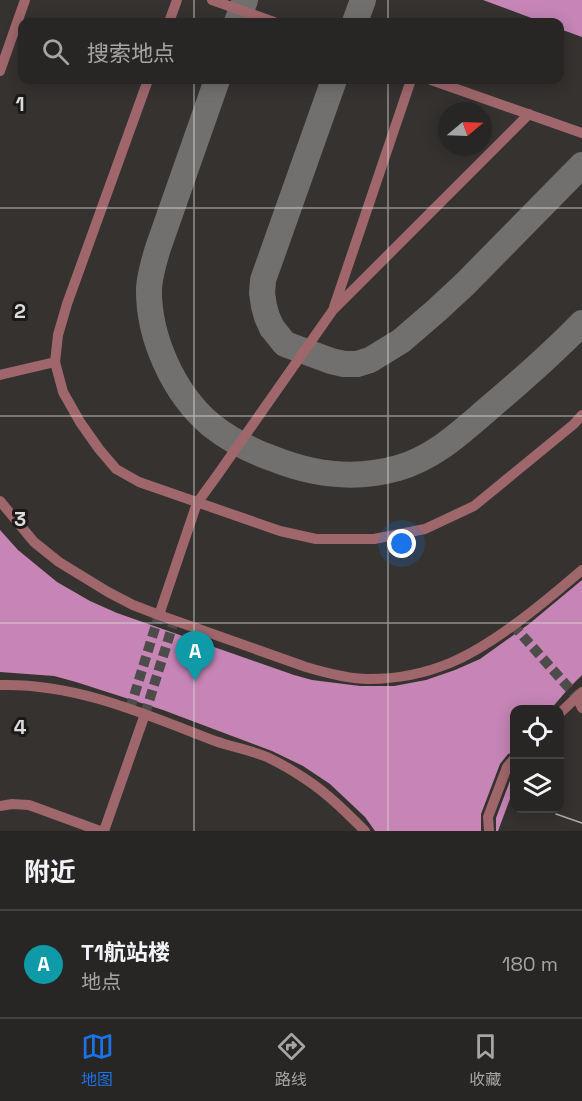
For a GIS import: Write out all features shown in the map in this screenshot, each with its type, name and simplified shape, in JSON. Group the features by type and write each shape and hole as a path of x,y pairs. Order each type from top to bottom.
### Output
{"lane":[{"path":"19,18 25,0"},
{"path":"170,18 177,0"},
{"path":"212,0 263,18"},
{"path":"0,71 18,20"},
{"path":"147,84 67,304 58,335 55,362 63,392 80,422 116,469 139,482 280,531 316,539 374,539 426,529 474,506 582,415"},
{"path":"333,310 410,84"},
{"path":"443,84 582,133"},
{"path":"159,615 197,503 333,310 529,114"},
{"path":"0,375 55,362"},
{"path":"0,501 34,542 59,562 133,605 306,667 326,673 370,679 408,675 450,663 479,648 526,616 582,570"},
{"path":"0,685 21,684 63,689 102,699 267,758 307,779 340,806 365,831"},
{"path":"564,710 580,697 582,708"},
{"path":"104,831 145,714"},
{"path":"489,831 488,817 510,764"},
{"path":"0,806 30,805 100,831"}],"building":[{"path":"483,0 582,0 582,37 564,30 564,18 531,18"},
{"path":"0,530 18,550 57,582 117,613 294,675 312,680 360,686 394,686 426,680 480,659 529,624 582,580 582,675 554,705 510,705 510,753 500,764 481,814 481,831 375,831 365,817 330,784 303,766 272,751 163,710 76,682 54,676 0,672"},
{"path":"510,781 510,799 498,831 496,831 496,818"}],"taxiway":[{"path":"238,18 245,0"},
{"path":"356,18 363,0"},
{"path":"216,84 158,248 149,288 153,325 158,344 174,380 197,412 226,436 265,456 320,472 367,474 411,464 435,451 457,435 536,367 582,323"},
{"path":"333,84 263,280 262,293 267,317 272,328 285,344 331,361 357,364 370,360 401,341 465,284 582,165"}],"tunnel":[{"path":"130,709 159,615"},
{"path":"145,714 174,621"},
{"path":"513,625 577,697"}],"tram line":[{"path":"556,814 582,823"}],"place":[{"name":"T1航站楼","path":"195,681"}]}
